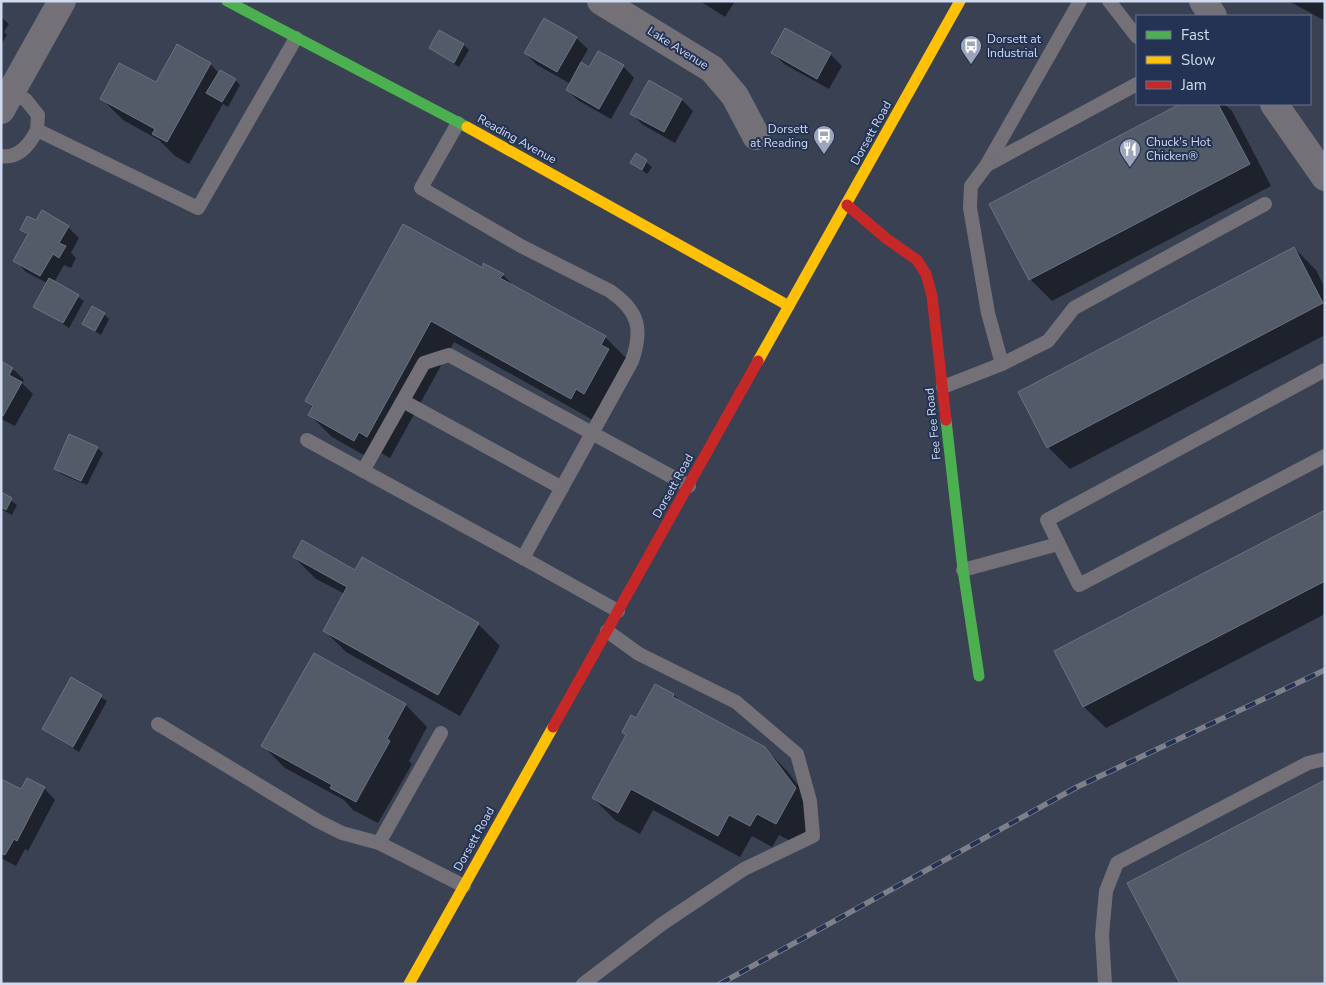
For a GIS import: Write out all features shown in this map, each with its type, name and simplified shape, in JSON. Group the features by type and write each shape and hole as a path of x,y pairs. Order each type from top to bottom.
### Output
{"street":[{"path":"6,101 62,1"},
{"name":"Reading Avenue","path":"228,1 458,123 790,306"},
{"name":"Lake Avenue","path":"601,1 712,69 735,96 756,136"},
{"name":"Dorsett Road","path":"409,984 960,1"},
{"path":"1203,1 1212,15"},
{"path":"1275,105 1325,177"},
{"name":"Fee Fee Road","path":"847,205 887,239 917,260 926,274 932,296 963,570 979,676"}],"lane":[{"path":"1002,364 988,313 970,208 971,186 986,166 1080,1"},
{"path":"1109,1 1136,36"},
{"path":"38,130 198,208 296,38"},
{"path":"986,166 1136,85"},
{"path":"1,156 9,158 22,152 38,130 38,115 26,100 6,101"},
{"path":"458,123 421,188 521,246 610,291 623,300 636,318 639,340 632,361 523,558"},
{"path":"943,387 1002,364 1048,341 1058,331 1064,319 1074,308 1265,204"},
{"path":"363,471 424,363 448,355 593,432 689,486"},
{"path":"1325,370 1047,520 1079,585 1325,456"},
{"path":"403,401 562,488"},
{"path":"307,440 618,611"},
{"path":"963,570 1058,544"},
{"path":"583,984 662,924 737,874 813,836 810,801 797,754 736,702 639,654 607,631"},
{"path":"158,724 342,833 379,843 464,886"},
{"path":"379,843 441,732"},
{"path":"1105,984 1102,935 1106,891 1117,863 1308,763 1325,759"}],"building":[{"path":"544,18 577,37 557,72 524,53"},
{"path":"785,28 831,53 817,79 771,53"},
{"path":"439,30 464,44 454,63 429,48"},
{"path":"177,44 211,63 167,142 152,134 155,129 100,99 119,63 156,82"},
{"path":"598,51 624,65 599,109 566,90 581,62 589,67"},
{"path":"220,70 236,79 222,102 206,93"},
{"path":"649,80 682,99 664,132 630,114"},
{"path":"1178,105 1219,105 1250,164 1029,280 989,204"},
{"path":"636,153 647,160 642,170 630,163"},
{"path":"42,210 69,226 59,243 66,246 59,258 53,254 40,276 13,261 28,234 20,230 27,216 36,220"},
{"path":"403,224 483,268 483,263 504,274 500,278 606,336 601,345 609,349 584,394 576,389 571,399 431,321 367,437 359,432 354,441 308,415 313,406 305,401"},
{"path":"1294,247 1323,303 1047,448 1018,392"},
{"path":"49,278 79,295 63,323 33,307"},
{"path":"92,306 105,313 95,331 82,324"},
{"path":"1,361 13,368 9,375 22,382 3,416 1,415"},
{"path":"69,434 98,447 81,481 54,469"},
{"path":"1,492 12,498 6,510 1,507"},
{"path":"1325,510 1325,581 1083,707 1054,651"},
{"path":"302,540 355,570 362,557 479,623 438,695 323,631 347,587 293,557"},
{"path":"314,653 406,704 387,739 390,741 356,802 330,788 332,785 261,746"},
{"path":"71,677 102,695 73,747 42,729"},
{"path":"655,684 674,694 673,697 765,747 796,788 776,824 757,814 750,826 729,815 718,836 631,789 618,813 592,798 626,735 622,732 631,715 636,718"},
{"path":"27,778 45,787 17,841 14,839 5,855 1,853 1,779 21,789"},
{"path":"1325,780 1325,984 1180,984 1127,883"}],"railway":[{"path":"720,984 1077,787 1325,670"}],"traffic: fast":[{"path":"227,1 467,127"},
{"path":"946,420 963,570 979,676"}],"traffic: slow":[{"path":"758,361 960,1"},
{"path":"467,127 789,306"},
{"path":"409,984 553,727"}],"traffic: jam":[{"path":"847,205 887,239 917,260 926,274 932,296 946,420"},
{"path":"553,727 758,361"}],"place":[{"name":"Dorsett at Industrial","path":"971,65"},
{"name":"Dorsett at Reading","path":"824,155"},
{"name":"Chuck's Hot Chicken®","path":"1130,168"}]}
